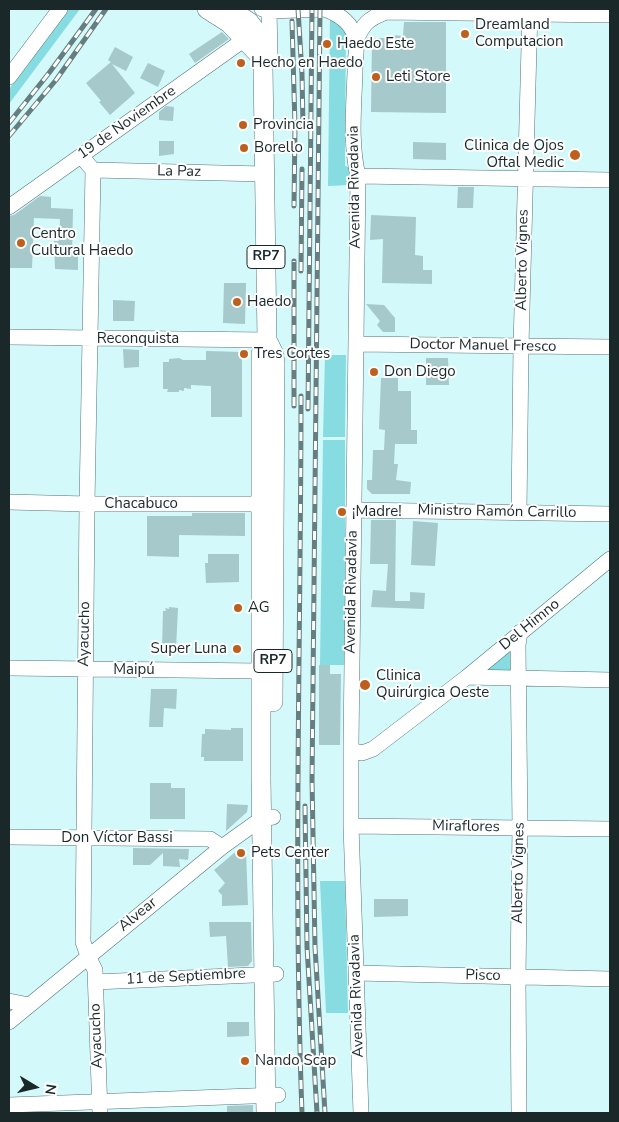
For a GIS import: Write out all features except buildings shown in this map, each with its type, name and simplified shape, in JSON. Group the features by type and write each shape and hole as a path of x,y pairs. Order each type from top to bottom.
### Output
{"main road":[{"path":"207,9 229,23 245,39 262,61"},
{"name":"RP7","path":"229,9 249,22 255,30 262,61 267,340 273,352 274,362 260,671 267,818"},
{"name":"RP7","path":"267,504 267,818 272,1104"}],"street":[{"path":"9,77 60,9"},
{"path":"262,61 270,56 267,10 326,9 338,14 349,24 356,40"},
{"path":"356,40 361,29 369,19 382,10 530,11 610,15"},
{"name":"Alberto Vignes","path":"520,512 521,346 530,11"},
{"name":"19 de Noviembre","path":"9,207 245,39"},
{"name":"Avenida Rivadavia","path":"356,40 354,160 358,176 351,826 361,1113"},
{"path":"81,156 93,170"},
{"name":"La Paz","path":"93,170 264,174"},
{"name":"Ayacucho","path":"93,170 89,339 83,942 95,970 100,1108"},
{"path":"358,176 610,180"},
{"name":"Reconquista","path":"9,337 267,340"},
{"name":"Doctor Manuel Fresco","path":"356,344 610,347"},
{"name":"Chacabuco","path":"9,502 267,504"},
{"name":"Ministro Ramón Carrillo","path":"353,510 610,514"},
{"name":"Del Himno","path":"351,750 362,753 373,750 467,677 610,559"},
{"name":"Alberto Vignes","path":"519,1113 520,827 518,646 520,632"},
{"name":"Maipú","path":"9,668 260,671"},
{"path":"467,677 610,680"},
{"name":"Alvear","path":"9,1022 222,847 267,818"},
{"name":"Miraflores","path":"351,826 520,827 610,830"},
{"name":"Don Víctor Bassi","path":"9,837 210,839 222,847"},
{"name":"Pisco","path":"356,973 610,979"},
{"name":"11 de Septiembre","path":"95,982 270,974"},
{"path":"9,1001 29,1006"},
{"path":"9,1105 100,1108 272,1104"}],"shaded area":[{"path":"68,9 80,9 9,104 9,89"},
{"path":"330,16 346,25 345,166 350,167 350,185 328,186"},
{"path":"325,355 346,355 345,437 323,437"},
{"path":"323,440 345,440 345,665 320,665"},
{"path":"511,649 512,671 486,670"},
{"path":"320,881 345,881 348,1013 326,1013"}],"railway":[{"path":"9,123 96,9"},
{"path":"9,136 56,80 106,9"},
{"path":"298,9 303,126"},
{"path":"308,409 312,9"},
{"path":"320,9 312,779 315,947 325,1113"},
{"path":"292,21 295,126 294,206"},
{"path":"301,271 302,169"},
{"path":"294,261 294,406"},
{"path":"301,396 298,934 302,1113"},
{"path":"305,806 307,947 317,1113"}],"place":[{"name":"Dreamland Computacion","path":"465,34"},
{"name":"Haedo Este","path":"327,44"},
{"name":"Hecho en Haedo","path":"241,63"},
{"name":"Leti Store","path":"376,77"},
{"name":"Provincia","path":"243,125"},
{"name":"Borello","path":"244,148"},
{"name":"Clinica de Ojos Oftal Medic","path":"575,155"},
{"name":"Centro Cultural Haedo","path":"21,243"},
{"name":"Haedo","path":"237,302"},
{"name":"Tres Cortes","path":"244,354"},
{"name":"Don Diego","path":"374,372"},
{"name":"¡Madre!","path":"342,512"},
{"name":"AG","path":"238,608"},
{"name":"Super Luna","path":"237,649"},
{"name":"Clinica Quirúrgica Oeste","path":"365,685"},
{"name":"Pets Center","path":"241,853"},
{"name":"Nando Scap","path":"245,1061"}]}
